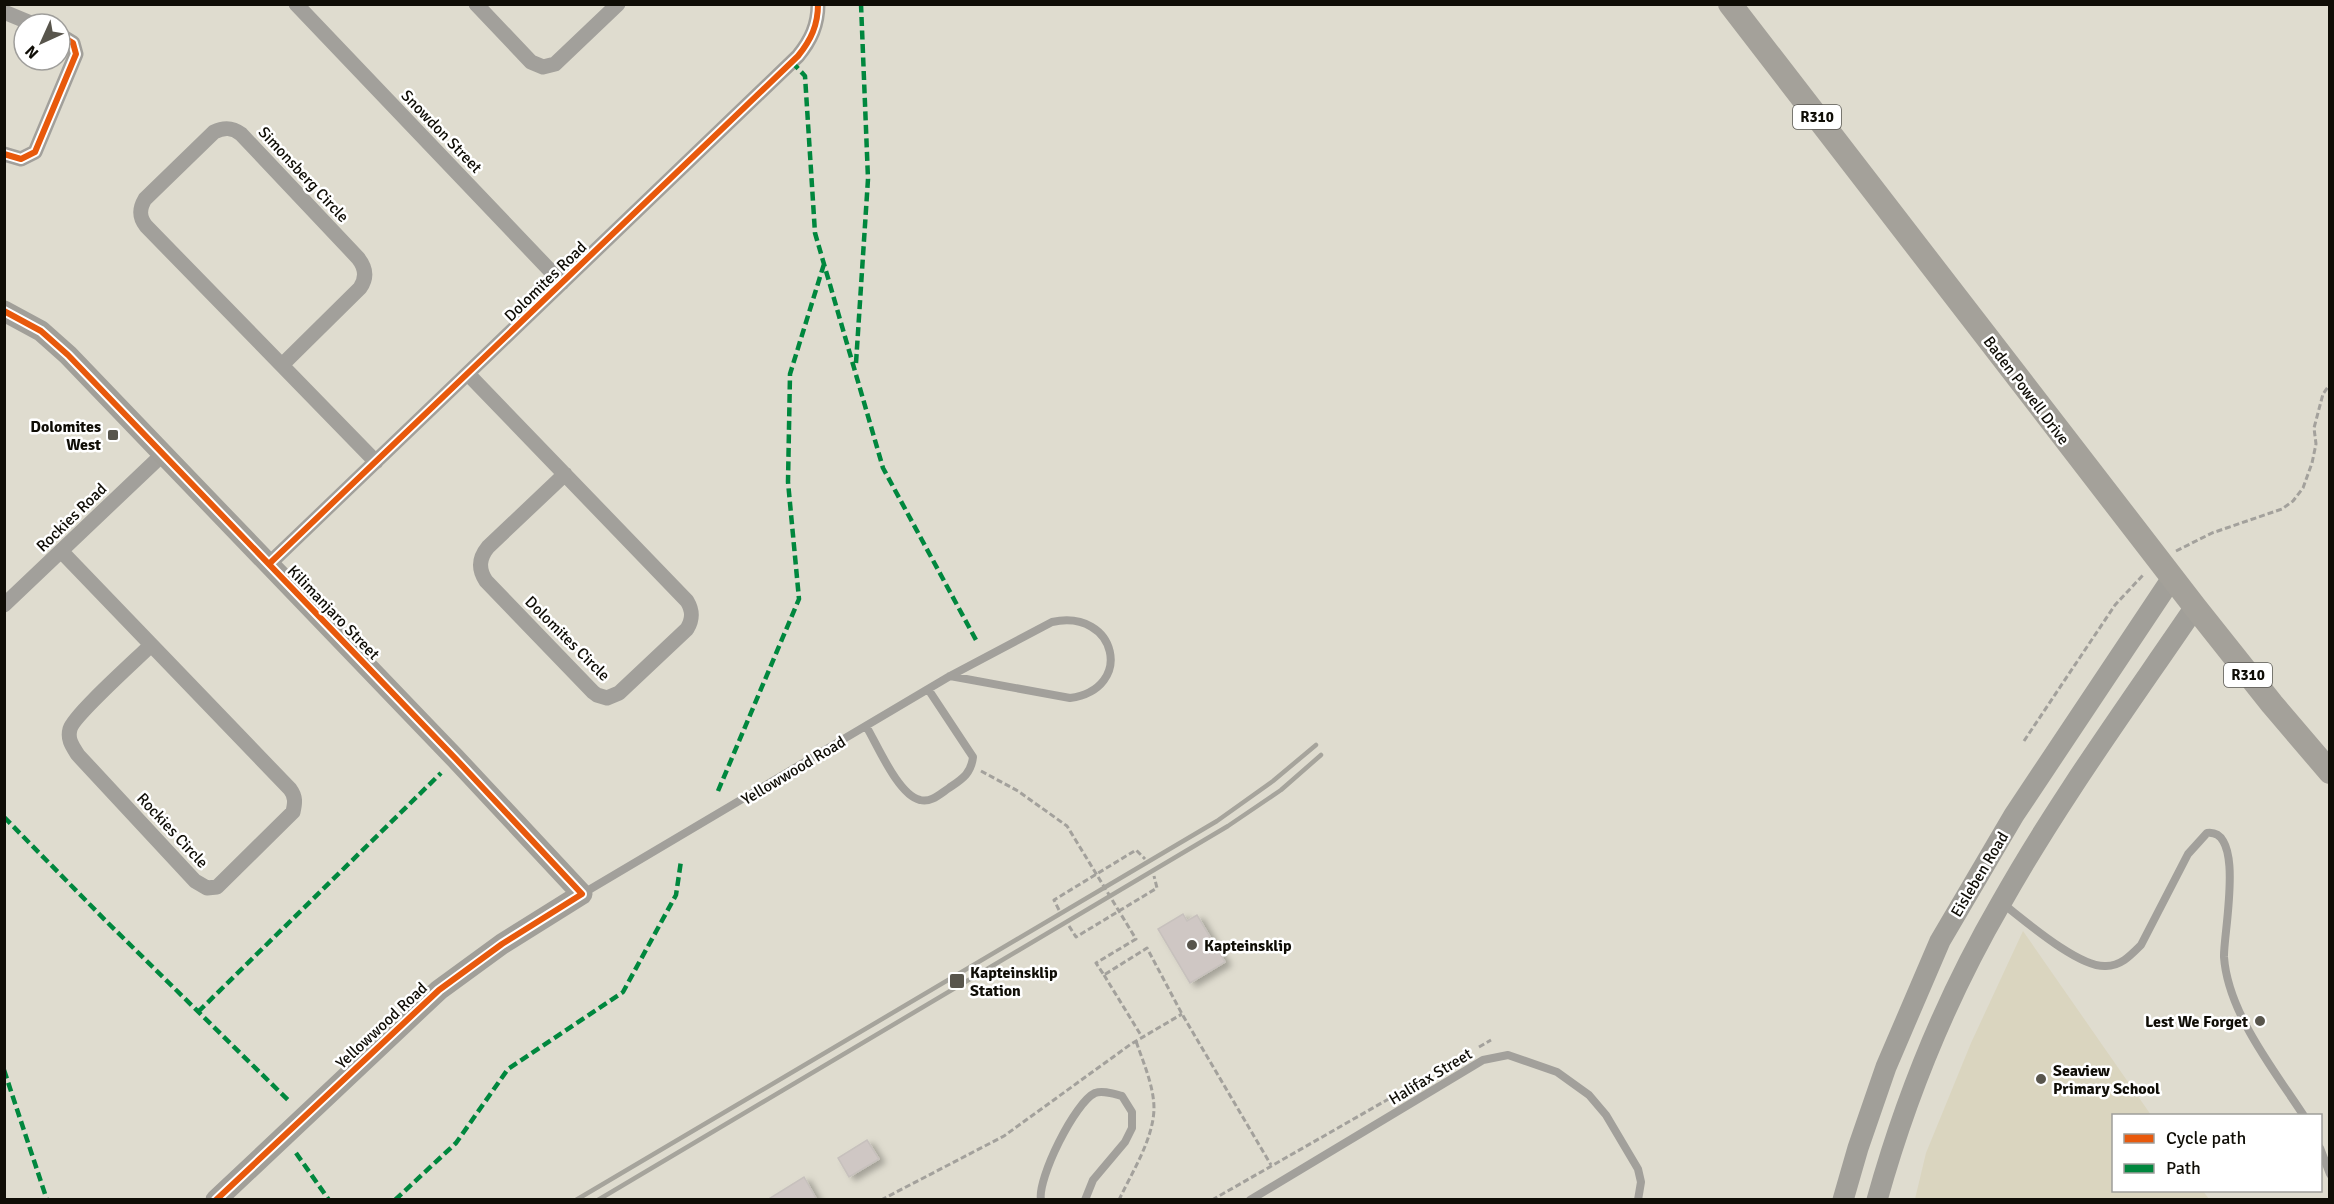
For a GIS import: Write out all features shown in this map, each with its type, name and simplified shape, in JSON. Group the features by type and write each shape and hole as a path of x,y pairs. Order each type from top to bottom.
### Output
{"main road":[{"name":"Baden Powell Drive","path":"1730,4 2172,578 2272,704 2330,772"},
{"name":"Kilimanjaro Street","path":"4,311 41,331 68,355 582,894"},
{"name":"Eisleben Road","path":"1843,1200 1864,1127 1886,1067 1940,941 2014,815 2172,578"},
{"name":"Eisleben Road","path":"1877,1200 1905,1113 1935,1035 1970,959 2001,902 2045,830 2195,607"},
{"name":"Yellowwood Road","path":"216,1200 439,990 502,944 582,894"}],"street":[{"name":"Snowdon Street","path":"296,4 562,283"},
{"path":"476,4 531,62 543,67 555,64 618,4"},
{"name":"Dolomites Road","path":"269,564 798,56 812,37 816,26 818,4"},
{"path":"72,42 76,54 72,64"},
{"path":"4,154 21,159 35,152 68,72"},
{"name":"Simonsberg Circle","path":"282,365 360,288 365,279 365,271 358,258 241,134 234,130 220,129 214,132 145,199 141,205 141,217 146,226 376,462"},
{"name":"Dolomites Circle","path":"468,374 565,474 687,601 692,612 687,629 619,693 607,698 593,692 486,580 480,569 482,556 488,547 565,474"},
{"name":"Rockies Road","path":"4,605 163,454"},
{"name":"Rockies Circle","path":"61,551 151,645 293,794 296,803 293,812 217,887 207,888 195,881 78,755 69,739 72,723 78,716 151,645"}],"lane":[{"name":"Yellowwood Road","path":"582,894 950,676 1044,626 1061,621 1079,622 1096,629 1108,643 1111,656 1108,673 1097,688 1070,698 950,676"},
{"path":"866,726 900,785 920,800 933,799 968,774 973,757 928,689"},
{"path":"2001,902 2080,959 2097,966 2115,965 2130,957 2141,945 2188,854 2207,833 2217,833 2221,836 2228,854 2230,869 2224,955 2229,987 2255,1041 2303,1114"},
{"name":"Halifax Street","path":"1250,1200 1483,1060 1508,1055 1557,1072 1589,1095 1606,1114 1638,1168 1641,1182 1638,1200"},
{"path":"1041,1200 1043,1178 1077,1109 1095,1093 1107,1092 1122,1096 1132,1112 1132,1128 1125,1142 1093,1180 1085,1200"},
{"path":"2322,1153 2330,1174"}],"path":[{"path":"2179,549 2212,533 2282,509 2293,501 2303,488 2312,463 2316,444 2314,428 2323,394 2330,384"},
{"path":"2024,741 2115,606 2143,574"},
{"path":"972,766 1018,791 1067,826 1136,939 1096,963 1143,1037"},
{"path":"1059,910 1054,900 1136,850 1145,859"},
{"path":"1069,926 1076,937 1157,888 1154,876"},
{"path":"1104,975 1147,948 1182,1014 1271,1165"},
{"path":"881,1200 1004,1136 1143,1037 1182,1014"},
{"path":"1474,1050 1491,1040"},
{"path":"1212,1200 1430,1075"}],"shaded area":[{"name":"Seaview Primary School","path":"2023,931 2150,1114 2112,1114 2112,1192 2204,1192 2209,1199 1915,1199 1926,1153 1971,1043"}],"building":[{"name":"Kapteinsklip","path":"1183,914 1187,921 1197,915 1225,962 1190,983 1158,929"},
{"path":"867,1140 879,1159 849,1177 838,1158"},
{"path":"804,1177 817,1200 767,1200"}],"railway":[{"path":"576,1200 1217,821 1273,781 1316,745"},
{"path":"598,1200 1228,826 1281,790 1321,755"}],"marked path":[{"path":"856,363 868,179 861,4"},
{"path":"792,62 805,76 815,233 883,468 976,640"},
{"path":"718,791 799,599 788,482 790,374 824,264"},
{"path":"198,1012 441,773"},
{"path":"4,817 290,1102"},
{"path":"395,1200 456,1143 508,1069 623,992 676,895 681,861"},
{"path":"4,1070 47,1200"},
{"path":"296,1153 329,1200"}],"cycle path":[{"path":"269,564 798,56 813,32 818,4"},
{"path":"72,42 76,54 72,64"},
{"path":"4,154 21,159 35,152 68,72"},
{"path":"4,311 41,331 68,355 455,758 582,894 502,944 439,990 216,1200"}],"place":[{"name":"Dolomites West","path":"113,435"},
{"name":"Kapteinsklip","path":"1192,945"},
{"name":"Kapteinsklip Station","path":"957,981"},
{"name":"Lest We Forget","path":"2260,1021"},
{"name":"Seaview Primary School","path":"2041,1079"}]}
